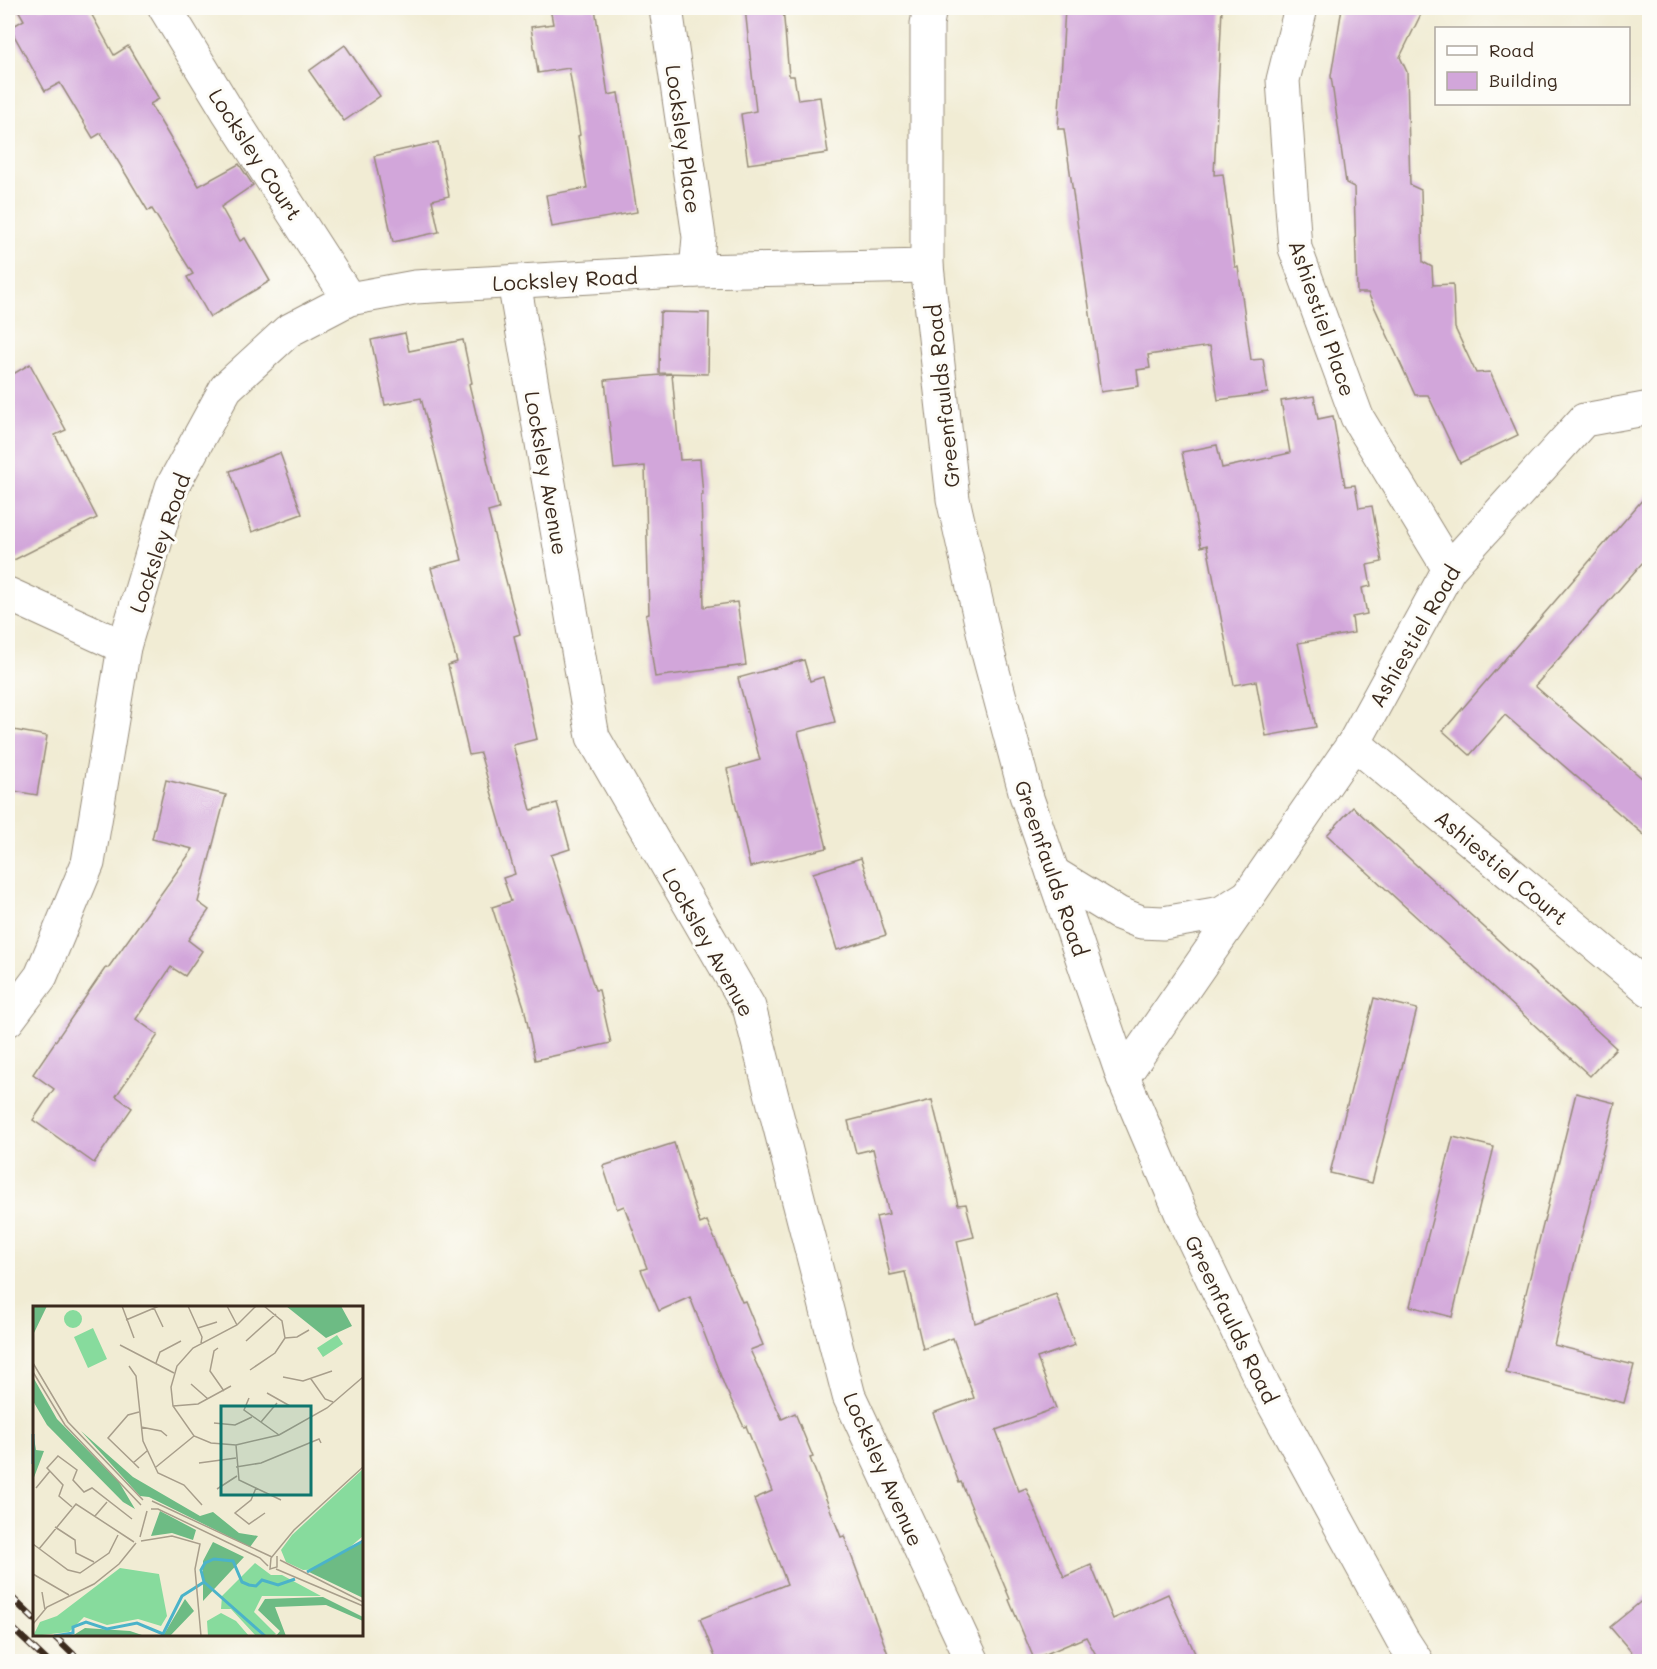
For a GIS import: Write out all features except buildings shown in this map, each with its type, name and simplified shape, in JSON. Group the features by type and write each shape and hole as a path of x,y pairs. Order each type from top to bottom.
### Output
{"street":[{"name":"Locksley Court","path":"165,8 227,110 349,299"},
{"name":"Locksley Place","path":"666,8 699,237 696,271"},
{"name":"Greenfaulds Road","path":"930,8 927,24 927,266 953,499 987,649 1026,795 1123,1077 1185,1222 1264,1386 1402,1639 1417,1662"},
{"name":"Ashiestiel Place","path":"1301,8 1284,80 1295,248 1356,417 1449,569"},
{"name":"Locksley Road","path":"8,1020 41,976 88,863 124,647 172,487 226,388 288,331 349,299 415,287 696,271 927,266"},
{"name":"Locksley Avenue","path":"514,282 593,737 749,1007 849,1396 973,1662"},
{"name":"Ashiestiel Road","path":"1123,1077 1354,743 1449,569 1584,420 1650,408"},
{"path":"8,594 124,647"},
{"name":"Ashiestiel Court","path":"1354,743 1650,990"},
{"name":"Ashiestiel Road","path":"1053,873 1118,912 1141,922 1163,923 1221,913 1249,895"}],"railway":[{"path":"8,1594 33,1618"},
{"path":"8,1624 48,1662"},
{"path":"54,1636 81,1662"}]}
